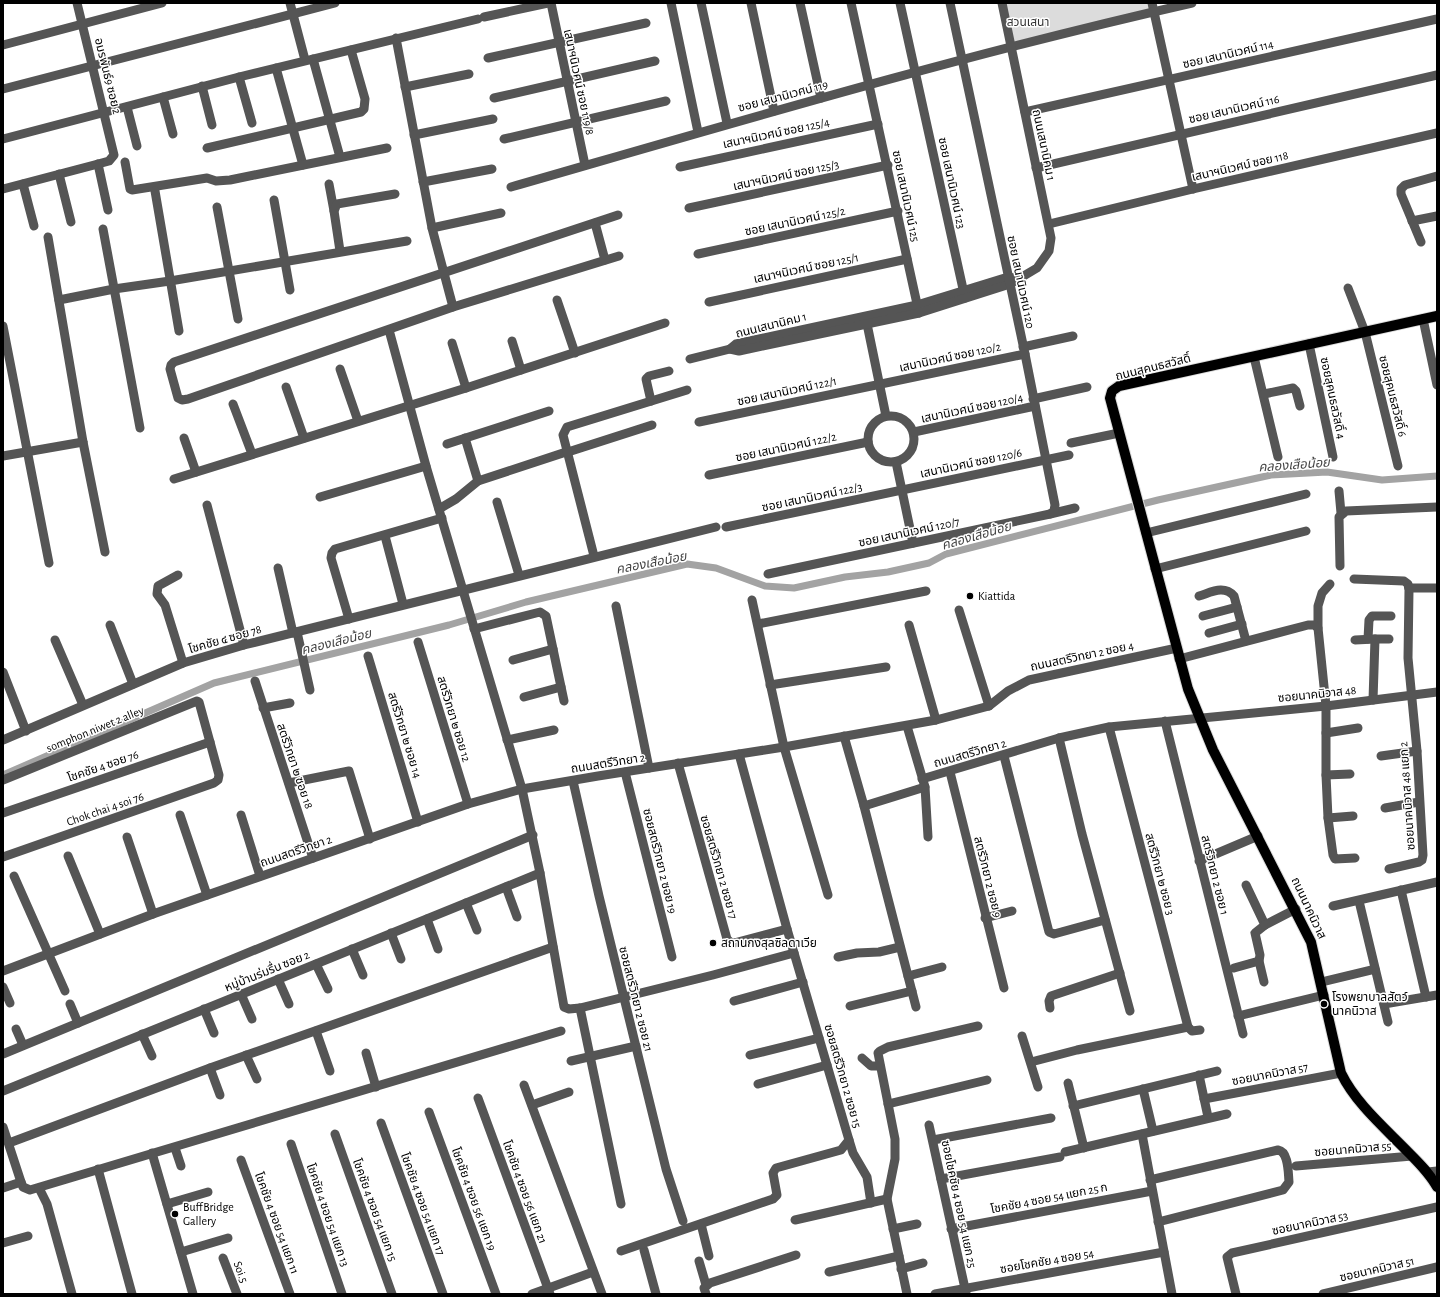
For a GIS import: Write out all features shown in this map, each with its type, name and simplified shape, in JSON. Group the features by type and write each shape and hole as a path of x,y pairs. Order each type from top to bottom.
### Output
{"main road":[{"name":"ถนนสุคนธสวัสดิ์","path":"1199,718 1179,659 1110,398 1111,394 1116,388 1437,316"},
{"name":"ถนนนาคนิวาส","path":"1199,718 1213,750 1296,909 1311,942 1341,1073 1348,1087 1359,1101 1412,1156 1432,1171 1437,1187"}],"street":[{"name":"อมรพันธ์9 ซอย 2","path":"77,3 114,156 109,161 98,164"},
{"path":"3,45 162,3"},
{"path":"290,3 331,120 340,157"},
{"path":"3,89 334,3"},
{"path":"3,139 309,59 549,3"},
{"name":"เสนาฯนิเวศน์ ซอย 119/8","path":"549,3 585,165"},
{"path":"671,3 698,132"},
{"path":"701,3 727,123"},
{"path":"751,3 774,111"},
{"path":"800,3 821,98"},
{"name":"ซอย เสนานิเวศน์ 125","path":"851,3 888,165 918,309"},
{"name":"ซอย เสนานิเวศน์ 123","path":"900,3 964,295"},
{"name":"ซอย เสนานิเวศน์ 120","path":"950,3 1024,350 1045,460 1052,512"},
{"name":"ถนนเสนานิคม 1","path":"690,359 730,349 739,351 918,309 1009,280 1019,279 1037,268 1045,258 1052,244 1002,3"},
{"name":"ซอย เสนานิเวศน์ 119","path":"510,186 727,123 869,86 1011,46 1064,34 1153,7 1192,3"},
{"path":"1153,7 1192,189"},
{"name":"ซอย เสนานิเวศน์ 114","path":"1025,112 1437,19"},
{"path":"488,58 646,22"},
{"path":"396,38 422,182 432,228 453,307"},
{"path":"207,148 357,114 364,109 364,99 351,50"},
{"path":"494,98 655,61"},
{"path":"276,68 303,165"},
{"path":"405,87 469,74"},
{"name":"ซอย เสนานิเวศน์ 116","path":"1036,168 1437,75"},
{"path":"239,77 252,122"},
{"path":"202,86 212,125"},
{"path":"163,97 173,134"},
{"path":"504,139 666,101"},
{"path":"127,107 137,146"},
{"path":"414,135 493,119"},
{"name":"เสนาฯนิเวศน์ ซอย 125/4","path":"680,166 878,124"},
{"name":"เสนาฯนิเวศน์ ซอย 118","path":"1049,224 1192,189 1437,133"},
{"path":"124,162 130,190 207,178 216,180 230,180 387,148"},
{"path":"3,190 98,164 108,210"},
{"name":"เสนาฯนิเวศน์ ซอย 125/3","path":"689,208 888,165"},
{"path":"422,182 492,169"},
{"path":"59,174 72,222"},
{"path":"1422,242 1401,194 1401,189 1405,185 1437,176"},
{"path":"23,184 34,226"},
{"path":"329,184 340,251"},
{"path":"156,191 179,331"},
{"path":"334,211 337,204 342,202 395,194"},
{"path":"274,200 290,290"},
{"path":"217,207 238,319"},
{"name":"ซอย เสนานิเวศน์ 125/2","path":"698,254 898,211"},
{"path":"432,228 501,213"},
{"path":"618,215 174,362 170,369 178,398 182,400 453,307 619,256"},
{"path":"1412,221 1437,216"},
{"path":"595,223 605,260"},
{"path":"103,228 140,428"},
{"path":"48,237 83,442 105,552"},
{"path":"59,300 114,289 170,282 229,270 407,241"},
{"name":"เสนาฯนิเวศน์ ซอย 125/1","path":"709,302 907,259"},
{"name":"ซอยสุคนธสวัสดิ์ 6","path":"1348,288 1365,332 1398,466"},
{"path":"557,300 575,353"},
{"path":"1423,319 1437,383"},
{"path":"866,320 886,416"},
{"path":"174,479 466,388 665,323"},
{"path":"3,326 26,451 49,563"},
{"path":"389,330 426,466 522,789 533,835 563,1004 569,1009 580,1008 624,998 794,953"},
{"name":"เสนานิเวศน์ ซอย 120/2","path":"880,384 1024,350 1073,336"},
{"path":"512,341 521,370"},
{"path":"452,343 466,388"},
{"name":"ซอยสุคนธสวัสดิ์ 4","path":"1309,344 1332,457"},
{"path":"1254,356 1278,457"},
{"path":"340,369 358,421"},
{"path":"651,401 646,379 649,376 669,371"},
{"name":"ซอย เสนานิเวศน์ 122/1","path":"699,422 880,384"},
{"path":"286,387 304,438"},
{"name":"เสนานิเวศน์ ซอย 120/4","path":"914,432 1034,403 1087,388"},
{"path":"1264,394 1293,388 1296,391 1300,406"},
{"path":"594,556 566,452 563,435 567,427 687,390"},
{"path":"233,404 252,454"},
{"path":"447,444 550,410"},
{"path":"893,415 906,421 914,432 914,445 911,451 907,456 896,462 885,461 876,456 868,442 870,428 880,418 886,416 893,415"},
{"path":"439,509 456,499 478,481 652,425"},
{"path":"1071,443 1119,433"},
{"path":"184,438 196,472"},
{"path":"465,438 478,481"},
{"path":"3,456 83,442"},
{"name":"ซอย เสนานิเวศน์ 122/2","path":"709,475 868,442"},
{"name":"เสนานิเวศน์ ซอย 120/6","path":"902,490 1068,455"},
{"path":"896,462 913,543"},
{"path":"320,497 426,466"},
{"name":"ซอย เสนานิเวศน์ 122/3","path":"726,527 902,490"},
{"path":"1338,491 1341,513 1339,517 1340,566"},
{"path":"1146,533 1306,494"},
{"path":"497,502 519,575"},
{"path":"207,505 244,645"},
{"path":"1341,513 1346,511 1437,507"},
{"name":"ซอย เสนานิเวศน์ 120/7","path":"768,574 1076,508"},
{"path":"349,619 332,553 335,549 385,536 442,518"},
{"name":"โชคชัย ๔ ซอย 78","path":"3,740 183,664 244,645 594,556 716,527"},
{"path":"1156,569 1306,531"},
{"path":"385,536 403,604"},
{"path":"278,568 310,690"},
{"path":"178,575 158,586 157,594 165,605 183,664"},
{"path":"1354,579 1404,581 1408,584 1408,588 1437,588"},
{"path":"1330,584 1322,593 1319,602 1318,628 1326,706 1326,775 1328,818 1335,859 1355,858"},
{"name":"ซอยนาคนิวาส 48 แยก 2","path":"1389,869 1422,860 1417,751 1408,658 1408,588"},
{"path":"1199,596 1226,590 1234,596 1246,641"},
{"path":"758,624 926,591"},
{"path":"752,600 784,746 828,895"},
{"path":"616,606 649,768"},
{"path":"1203,616 1237,607"},
{"path":"959,610 989,706"},
{"path":"472,623 540,612 546,616 564,701"},
{"path":"1373,700 1369,620 1372,616 1390,616"},
{"path":"1209,633 1242,624"},
{"path":"110,625 133,684"},
{"path":"909,625 936,720"},
{"path":"1179,659 1308,625 1314,625 1318,628"},
{"path":"1355,640 1389,639"},
{"path":"55,640 83,705"},
{"name":"สตรีวิทยา ๒ ซอย 12","path":"418,642 468,804"},
{"name":"ถนนสตรีวิทยา 2 ซอย 4","path":"907,726 989,706 1008,691 1029,680 1177,648"},
{"path":"513,660 554,649"},
{"name":"สตรีวิทยา ๒ ซอย 14","path":"368,656 418,822"},
{"path":"770,685 886,667"},
{"path":"3,672 26,731"},
{"name":"สตรีวิทยา ๒ ซอย 18","path":"255,681 313,858"},
{"path":"524,696 562,687"},
{"name":"ซอยนาคนิวาส 48","path":"1199,718 1326,706 1437,692"},
{"name":"somphon niwet 2 alley","path":"3,780 197,700 199,702 210,742"},
{"path":"263,708 290,703"},
{"name":"ถนนสตรีวิทยา 2","path":"3,971 153,914 260,876 468,804 522,789 907,726 923,783 950,772 1059,738 1109,727 1199,718"},
{"name":"สตรีวิทยา 2 ซอย 1","path":"1165,721 1243,1034"},
{"name":"สตรีวิทยา ๒ ซอย 3","path":"1109,727 1188,1027"},
{"path":"1326,733 1358,728"},
{"path":"507,740 554,730"},
{"path":"844,736 864,806 916,1007"},
{"path":"1059,738 1105,920 1130,1011"},
{"name":"Chok chai 4 soi 76","path":"3,857 214,783 218,780 219,775 210,742"},
{"name":"โชคชัย 4 ซอย 76","path":"3,813 210,742"},
{"path":"1381,756 1417,751"},
{"name":"ซอยสตรีวิทยา 2 ซอย 15","path":"621,1251 773,1199 777,1195 773,1173 776,1168 841,1150 849,1140 787,929 739,754"},
{"path":"1004,756 1049,932 1054,934 1105,920"},
{"name":"ซอยสตรีวิทยา 2 ซอย 17","path":"678,763 729,941 734,943 787,929"},
{"path":"289,783 349,771 370,839"},
{"name":"ซอยสตรีวิทยา 2 ซอย 19","path":"625,772 672,957"},
{"name":"สตรีวิทยา 2 ซอย 9","path":"950,772 985,918 1004,988"},
{"path":"1326,775 1350,774"},
{"name":"ซอยสตรีวิทยา 2 ซอย 21","path":"573,780 666,1169 683,1221"},
{"path":"864,806 923,783 928,837"},
{"path":"1385,808 1419,802"},
{"path":"180,815 207,895"},
{"path":"240,815 260,876"},
{"path":"1328,818 1353,816"},
{"path":"3,1054 533,835"},
{"path":"1199,862 1258,836"},
{"path":"127,837 153,914"},
{"path":"68,856 100,934"},
{"name":"หมู่บ้านร่มรื่น ซอย 2","path":"3,1091 540,873"},
{"path":"14,876 65,991"},
{"path":"1333,906 1437,882"},
{"path":"1246,885 1265,925"},
{"path":"506,887 517,917"},
{"path":"1400,890 1426,997"},
{"path":"1359,901 1388,1022"},
{"path":"466,903 477,930"},
{"path":"1264,982 1255,933 1265,925 1296,909"},
{"path":"985,918 1012,911"},
{"path":"427,919 438,949"},
{"path":"391,933 401,959"},
{"path":"9,1143 210,1068 553,947"},
{"path":"838,957 857,953 879,952 900,947"},
{"path":"352,949 363,975"},
{"path":"1234,968 1259,961"},
{"path":"316,964 328,989"},
{"path":"908,976 942,967"},
{"path":"1321,982 1376,969"},
{"path":"1050,1008 1049,1001 1051,996 1120,973"},
{"path":"278,979 289,1004"},
{"path":"734,1001 803,982"},
{"path":"3,987 10,1003"},
{"path":"850,1006 912,991"},
{"path":"241,994 252,1019"},
{"path":"1384,1004 1437,995"},
{"path":"1238,1016 1324,996"},
{"path":"70,1004 78,1023"},
{"path":"580,1008 622,1204"},
{"path":"204,1009 214,1033"},
{"path":"907,1294 887,1199 895,1159 895,1139 878,1053 884,1048 978,1026"},
{"path":"1031,1062 1077,1050 1188,1027 1192,1031 1200,1030"},
{"path":"16,1029 23,1045"},
{"path":"316,1031 330,1071"},
{"path":"3,1127 21,1182 23,1187 28,1190 39,1188 152,1153 176,1148 561,1031"},
{"path":"142,1034 152,1056"},
{"path":"1022,1036 1038,1087"},
{"path":"750,1055 819,1038"},
{"path":"571,1061 636,1046"},
{"path":"366,1053 376,1087"},
{"path":"246,1056 257,1078"},
{"path":"862,1058 871,1066 880,1066"},
{"path":"758,1084 827,1065"},
{"path":"210,1068 220,1095"},
{"path":"1073,1106 1217,1071"},
{"name":"ซอยนาคนิวาส 57","path":"1204,1099 1341,1073"},
{"path":"1199,1075 1208,1118"},
{"path":"888,1104 987,1080"},
{"path":"1068,1083 1084,1148"},
{"path":"524,1085 602,1294"},
{"path":"1144,1089 1153,1131"},
{"path":"532,1106 569,1092"},
{"name":"โชคชัย 4 ซอย 56 แยก 21","path":"478,1098 549,1291"},
{"name":"โชคชัย 4 ซอย 56 แยก 19","path":"429,1112 496,1294"},
{"path":"941,1179 1063,1155 1084,1148 1227,1114"},
{"path":"933,1140 1050,1118"},
{"name":"โชคชัย 4 ซอย 54 แยก 17","path":"381,1123 443,1294"},
{"name":"ซอยโชคชัย 4 ซอย 54 แยก 25","path":"929,1125 965,1291"},
{"name":"โชคชัย 4 ซอย 54 แยก 15","path":"334,1134 392,1294"},
{"path":"1142,1134 1172,1294"},
{"path":"849,1140 853,1154 867,1177 871,1203"},
{"name":"โชคชัย 4 ซอย 54 แยก 13","path":"291,1144 342,1294"},
{"path":"176,1148 181,1166"},
{"path":"1150,1180 1278,1150 1282,1151 1285,1155 1288,1182 1284,1190 1158,1222"},
{"path":"152,1153 193,1294"},
{"name":"ซอยนาคนิวาส 55","path":"1296,1166 1412,1156"},
{"name":"โชคชัย 4 ซอย 54 แยก 11","path":"241,1160 290,1294"},
{"path":"98,1169 132,1294"},
{"path":"3,1188 21,1182"},
{"path":"39,1188 47,1204 72,1294"},
{"name":"โชคชัย 4 ซอย 54 แยก 25 ก","path":"951,1228 1152,1191"},
{"path":"167,1204 208,1192"},
{"path":"795,1220 887,1199"},
{"name":"ซอยนาคนิวาส 53","path":"1236,1294 1227,1258 1232,1253 1437,1207"},
{"path":"701,1224 709,1256"},
{"path":"893,1229 917,1224"},
{"path":"3,1243 28,1236"},
{"path":"181,1252 228,1238"},
{"path":"644,1250 656,1294"},
{"name":"ซอยโชคชัย 4 ซอย 54","path":"935,1294 965,1291 1164,1252"},
{"path":"699,1261 706,1290 796,1255"},
{"path":"829,1272 899,1256"},
{"name":"Soi.5","path":"223,1258 237,1294"},
{"path":"901,1269 923,1263"},
{"name":"ซอยนาคนิวาส 51","path":"1323,1294 1437,1267"},
{"path":"532,1294 549,1291 593,1272"}],"green space":[{"name":"สวนเสนา","path":"1002,3 1152,3 1154,12 1011,46"}],"waterway":[{"name":"คลองเสือน้อย","path":"3,775 214,683 449,625 526,602 687,564 716,568 765,586 794,588 845,577 888,572 929,563 946,554 1158,500 1271,475 1327,472 1382,480 1437,476"}],"place":[{"name":"Kiattida","path":"970,596"},
{"name":"สถานกงสุลซิลดาเวีย","path":"713,943"},
{"name":"โรงพยาบาลสัตว์ นาคนิวาส","path":"1324,1004"},
{"name":"BuffBridge Gallery","path":"175,1214"}]}
